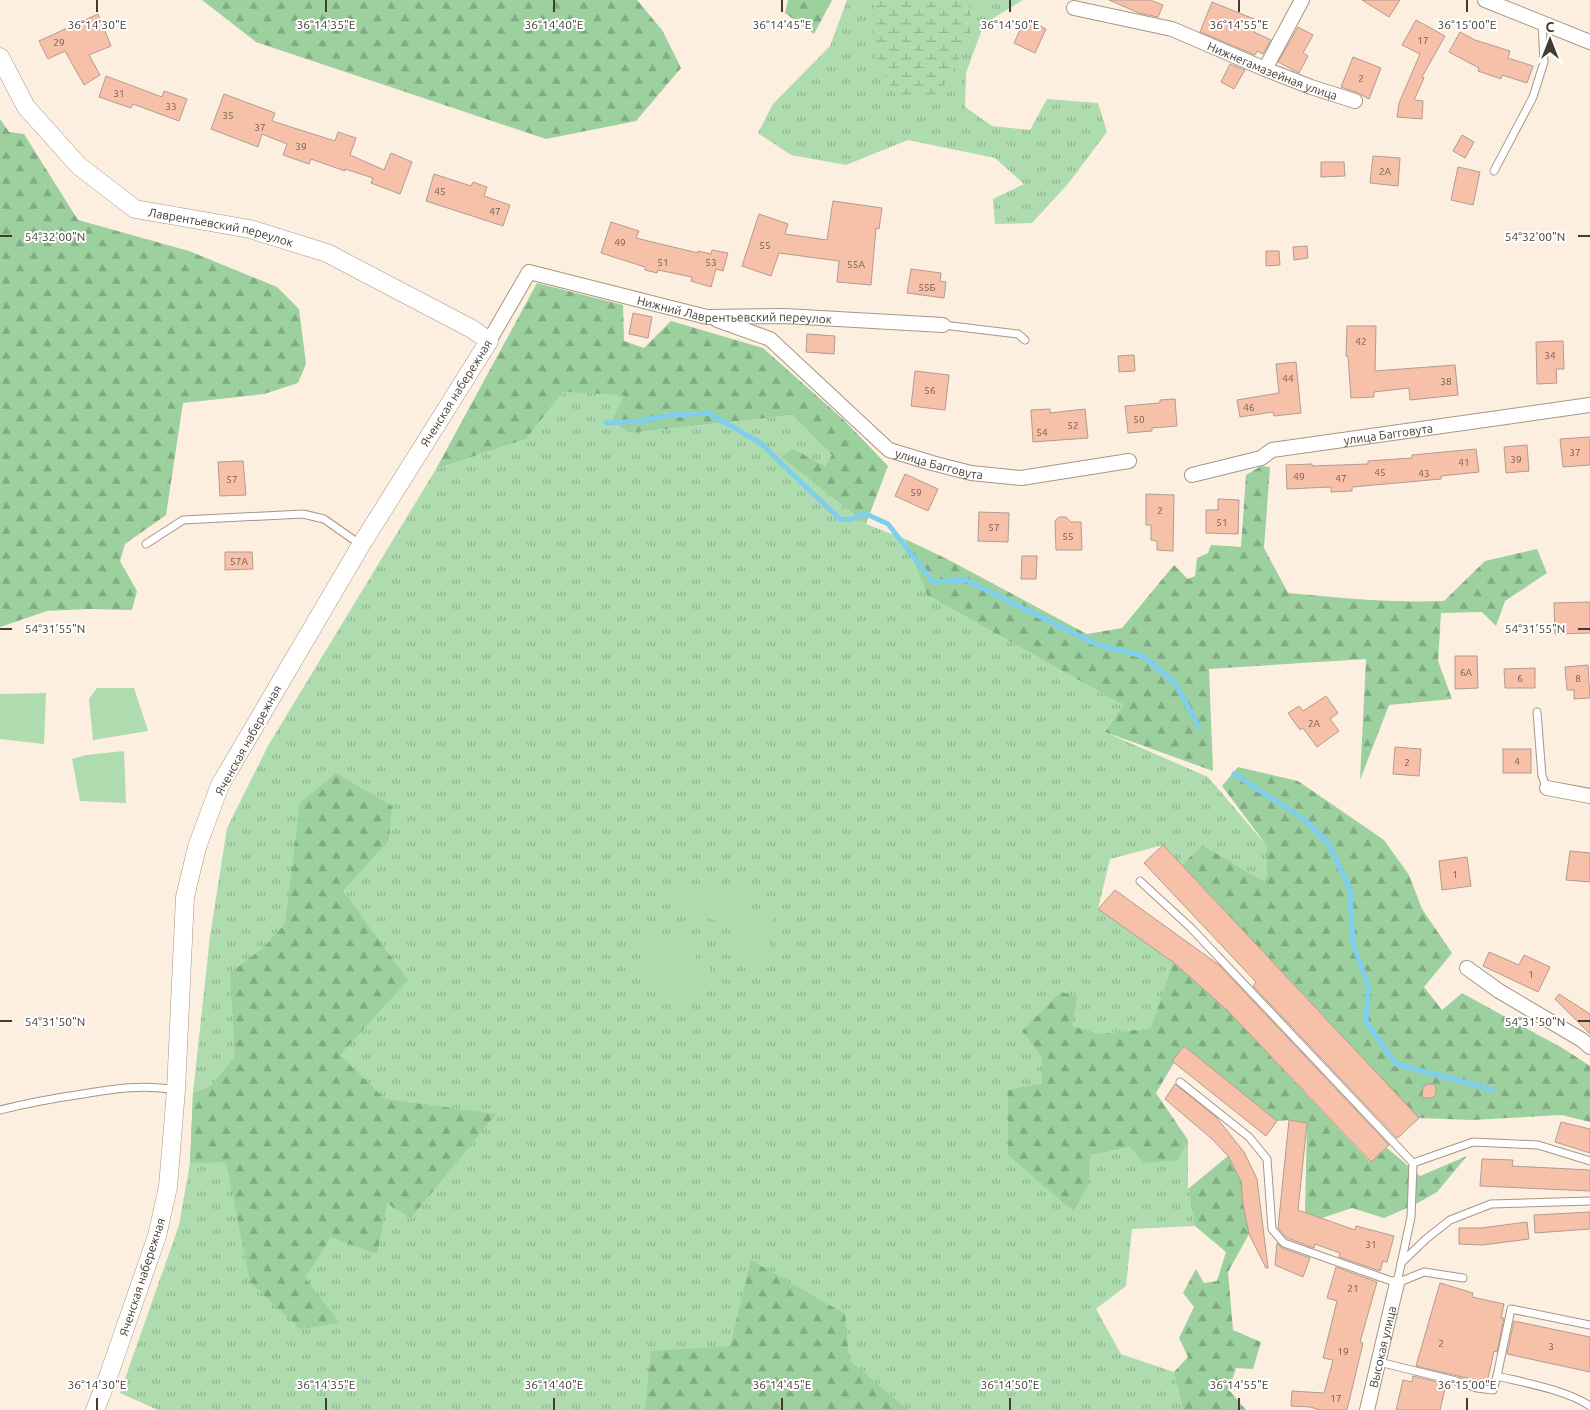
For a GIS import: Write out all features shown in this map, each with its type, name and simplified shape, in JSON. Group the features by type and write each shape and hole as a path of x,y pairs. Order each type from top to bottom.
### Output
{"street":[{"path":"1266,69 1302,0"},
{"path":"1485,0 1590,42"},
{"name":"Нижнегамазейная улица","path":"1074,8 1172,29 1266,69 1354,101"},
{"name":"Лаврентьевский переулок","path":"0,57 26,107 72,159 135,208 250,230 327,254 472,330 489,341"},
{"name":"Яченская набережная","path":"96,1410 157,1236 168,1187 176,1090 185,897 198,847 220,785 361,545 489,341 529,272"},
{"name":"Нижний Лаврентьевский переулок","path":"529,272 707,317 785,316 943,325"},
{"name":"улица Багговута","path":"707,317 770,338 889,450 932,464 971,473 1020,478 1129,461"},
{"name":"улица Багговута","path":"1192,475 1261,458 1272,450 1590,405"},
{"path":"1547,788 1590,796"},
{"path":"1467,968 1499,991 1590,1046"},
{"name":"Высокая улица","path":"1367,1410 1397,1283"}],"lane":[{"path":"1494,171 1533,98 1544,62 1542,23"},
{"path":"943,325 1018,334 1026,340"},
{"path":"146,544 183,520 303,514 324,519 361,545"},
{"path":"1537,712 1542,776 1547,788"},
{"path":"1140,881 1191,928 1413,1163 1411,1217 1397,1283"},
{"path":"1180,1082 1249,1137 1267,1159 1272,1229 1284,1243 1397,1283 1424,1272 1462,1278"},
{"path":"0,1110 32,1102 119,1088 159,1087 176,1090"},
{"path":"1413,1163 1473,1142 1538,1145 1590,1161"},
{"path":"1401,1263 1426,1239 1450,1220 1492,1204 1590,1201"},
{"path":"1379,1362 1477,1388 1493,1390 1512,1309 1590,1325"},
{"path":"1497,1376 1551,1390 1590,1406"}],"green space":[{"path":"202,0 637,0 662,30 681,68 636,121 546,139 256,42"},
{"path":"788,0 832,0 814,34 785,13"},
{"path":"847,0 1023,0 984,24 966,73 965,107 992,126 1030,130 1047,99 1098,103 1107,132 1067,185 1032,223 995,224 993,199 1024,184 995,158 908,140 846,165 791,155 758,133 773,104 830,46"},
{"path":"876,0 968,0 973,27 956,65 939,94 918,98 895,93 876,62 872,23"},
{"path":"0,119 9,132 24,134 78,220 189,251 277,287 299,309 306,364 298,383 264,394 183,403 166,515 125,544 120,561 137,591 132,610 88,609 47,611 0,627"},
{"path":"537,283 623,305 624,341 644,348 671,321 763,348 845,421 888,466 866,524 781,457 792,448 825,466 832,455 793,415 629,433 612,420 624,395 563,392 526,439 436,469"},
{"path":"563,392 624,394 629,433 794,415 833,455 825,466 792,448 781,457 866,524 905,539 927,595 1123,705 1105,732 1208,777 1267,846 1267,885 1202,845 1182,865 1163,845 1110,859 1098,909 1173,962 1152,1028 1100,1034 1072,1026 1022,1031 1042,1058 1042,1083 1009,1090 1072,1211 1089,1185 1089,1156 1130,1147 1179,1160 1188,1140 1188,1189 1195,1226 1132,1229 1126,1286 1096,1309 1121,1354 1174,1372 1183,1410 158,1410 120,1393 179,1225 190,1163 193,1093 210,936 227,828 269,744 436,469 526,439"},
{"path":"1261,466 1270,467 1264,548 1288,593 1385,601 1444,601 1485,561 1537,549 1547,573 1505,601 1496,626 1482,612 1441,613 1438,661 1452,699 1389,705 1360,780 1366,659 1209,669 1213,771 1105,732 1123,705 927,595 905,539 947,559 1087,634 1122,628 1174,565 1188,579 1195,576 1197,558 1208,553 1211,545 1241,547 1246,475"},
{"path":"97,688 134,688 148,731 93,740 89,699"},
{"path":"46,693 44,744 0,739 0,694"},
{"path":"124,751 126,803 80,801 72,759 86,755"},
{"path":"1238,767 1298,781 1384,840 1409,875 1422,909 1452,953 1424,987 1442,1010 1462,993 1564,1049 1590,1066 1590,1122 1562,1115 1472,1120 1419,1118 1182,865 1202,845 1267,884 1267,846 1222,786"},
{"path":"336,773 392,806 389,840 343,891 408,980 340,1055 385,1099 496,1114 411,1218 387,1203 377,1254 331,1237 305,1278 340,1323 300,1329 250,1282 226,1162 190,1163 193,1093 210,1087 235,1057 230,973 263,948 285,924 300,803"},
{"path":"671,888 746,892 743,911 773,916 766,970 733,958 734,924 696,916"},
{"path":"644,936 697,941 696,961 710,963 705,1005 655,1000 657,982 640,980"},
{"path":"1173,962 1228,1011 1370,1162 1387,1148 1420,1176 1467,1156 1437,1192 1416,1204 1384,1218 1352,1208 1322,1218 1305,1212 1307,1123 1289,1120 1277,1121 1184,1046 1156,1093 1188,1140 1179,1160 1144,1163 1130,1147 1089,1156 1089,1185 1073,1211 1008,1155 1008,1090 1042,1083 1042,1058 1022,1031 1061,992 1077,997 1072,1026 1100,1034 1151,1028"},
{"path":"1228,1156 1241,1181 1249,1234 1228,1272 1233,1330 1261,1342 1253,1369 1236,1368 1229,1390 1246,1410 1183,1410 1174,1372 1188,1357 1179,1338 1194,1307 1183,1293 1196,1269 1204,1283 1217,1281 1226,1252 1195,1226 1188,1189"},
{"path":"751,1260 845,1314 849,1360 908,1410 645,1410 651,1351 730,1346"}],"building":[{"path":"1109,0 1150,0 1163,5 1158,17 1139,13"},
{"path":"1362,0 1400,0 1389,17"},
{"path":"1212,2 1259,21 1254,32 1271,40 1263,54 1257,51 1255,55 1200,32"},
{"path":"98,14 111,46 89,55 100,75 84,85 65,51 48,59 39,41"},
{"path":"1025,19 1046,29 1035,53 1014,43"},
{"path":"1416,20 1445,36 1422,77 1424,78 1414,100 1423,101 1422,119 1397,117 1399,103 1420,54 1402,45"},
{"path":"1298,27 1313,35 1303,53 1308,56 1299,73 1278,62"},
{"path":"1460,32 1475,40 1510,51 1508,58 1533,66 1527,83 1502,75 1501,79 1478,71 1479,68 1449,52"},
{"path":"1353,57 1381,68 1369,99 1341,87"},
{"path":"1230,64 1245,70 1234,89 1221,82"},
{"path":"106,76 162,97 164,91 187,99 179,121 133,104 131,108 99,97"},
{"path":"224,94 275,113 272,121 335,141 338,132 356,138 350,155 384,170 391,153 412,162 400,194 371,183 373,178 345,169 345,171 311,159 309,164 283,155 287,144 262,134 258,147 211,129"},
{"path":"1462,135 1474,142 1465,158 1453,151"},
{"path":"1373,156 1400,158 1398,186 1370,183"},
{"path":"1321,162 1344,162 1345,176 1321,177"},
{"path":"1458,167 1480,172 1473,205 1451,200"},
{"path":"434,174 471,186 473,182 487,187 484,196 510,205 503,226 426,201"},
{"path":"833,201 882,208 879,229 876,228 871,285 837,282 839,261 779,253 771,276 742,266 759,214 788,224 785,234 827,240"},
{"path":"611,222 639,231 636,238 698,253 698,251 711,254 712,250 728,253 723,271 716,269 711,287 691,281 692,277 658,270 657,273 645,270 645,267 601,253"},
{"path":"1307,246 1308,258 1294,260 1293,247"},
{"path":"1266,251 1279,251 1280,265 1266,266"},
{"path":"911,269 941,273 940,281 946,282 944,298 907,293"},
{"path":"633,313 652,317 648,338 629,334"},
{"path":"1347,326 1376,326 1375,371 1455,365 1458,395 1410,400 1409,388 1374,392 1374,397 1351,398 1348,356 1346,356"},
{"path":"807,334 835,336 834,354 806,352"},
{"path":"1563,341 1564,369 1556,369 1557,383 1537,384 1536,342"},
{"path":"1134,355 1135,371 1119,372 1118,356"},
{"path":"1296,362 1301,413 1274,416 1273,412 1240,417 1237,400 1279,393 1276,364"},
{"path":"915,371 949,375 945,410 911,406"},
{"path":"1175,399 1177,426 1152,428 1152,431 1128,433 1125,406 1160,403 1160,400"},
{"path":"1050,409 1050,413 1085,409 1088,438 1033,442 1031,410"},
{"path":"1590,437 1590,465 1563,467 1560,439"},
{"path":"1527,445 1529,471 1506,473 1504,447"},
{"path":"1476,449 1479,472 1441,476 1441,479 1352,487 1352,491 1331,492 1331,487 1287,489 1286,465 1368,464 1368,461 1412,458 1412,455"},
{"path":"243,461 246,495 220,496 218,462"},
{"path":"905,474 938,489 928,511 895,496"},
{"path":"1146,494 1174,495 1173,551 1157,550 1157,541 1151,540 1151,525 1146,525"},
{"path":"1218,499 1239,500 1238,534 1206,533 1206,510 1218,510"},
{"path":"979,512 1009,513 1008,542 978,541"},
{"path":"1059,517 1066,517 1071,522 1081,522 1082,550 1056,550 1055,521"},
{"path":"225,552 252,552 253,569 225,570"},
{"path":"1022,556 1037,556 1036,579 1021,579"},
{"path":"1590,602 1590,633 1555,634 1554,603"},
{"path":"1455,656 1477,656 1478,688 1455,689"},
{"path":"1588,665 1590,698 1574,699 1574,690 1567,690 1565,667"},
{"path":"1535,668 1535,688 1505,688 1504,669"},
{"path":"1326,696 1338,713 1330,719 1339,731 1317,747 1303,728 1300,730 1288,713 1299,706 1303,711"},
{"path":"1395,747 1421,749 1419,776 1393,774"},
{"path":"1503,749 1531,749 1531,773 1503,773"},
{"path":"1163,845 1419,1118 1401,1135 1397,1138 1253,986 1256,982 1144,863"},
{"path":"1570,851 1590,853 1590,882 1566,880"},
{"path":"1467,857 1471,886 1442,890 1439,861"},
{"path":"1115,890 1219,965 1389,1145 1371,1162 1228,1011 1173,962 1098,909"},
{"path":"1489,952 1519,965 1524,955 1550,967 1538,992 1483,966"},
{"path":"1559,994 1590,1014 1590,1034 1555,999"},
{"path":"1184,1046 1277,1121 1266,1136 1172,1061"},
{"path":"1175,1084 1216,1117 1244,1152 1257,1179 1268,1268 1266,1268 1249,1234 1241,1181 1228,1156 1212,1139 1165,1099"},
{"path":"1433,1084 1436,1087 1436,1095 1431,1098 1422,1098 1423,1087"},
{"path":"1289,1120 1307,1123 1298,1210 1355,1230 1356,1226 1394,1236 1387,1262 1383,1261 1380,1271 1339,1257 1340,1253 1315,1244 1314,1248 1287,1238 1278,1228"},
{"path":"1561,1122 1590,1129 1590,1153 1555,1142"},
{"path":"1482,1159 1513,1160 1512,1166 1590,1170 1590,1191 1480,1186"},
{"path":"1590,1212 1590,1229 1535,1233 1534,1215"},
{"path":"1527,1222 1529,1239 1483,1245 1459,1244 1459,1228 1481,1228"},
{"path":"1277,1243 1282,1248 1310,1258 1303,1277 1275,1265"},
{"path":"1336,1267 1377,1282 1360,1342 1363,1343 1347,1410 1320,1410 1310,1407 1291,1406 1292,1391 1324,1393 1333,1360 1323,1358 1337,1301 1327,1298"},
{"path":"1440,1283 1473,1293 1472,1297 1504,1304 1501,1318 1504,1318 1497,1352 1494,1351 1487,1383 1416,1366"},
{"path":"1514,1321 1590,1337 1590,1372 1507,1354"},
{"path":"1413,1376 1446,1384 1440,1410 1396,1410 1403,1380 1412,1382"}],"waterway":[{"path":"606,423 639,421 672,415 709,413 762,444 840,519 850,520 864,513 888,524 933,582 966,580 1098,645 1143,656 1174,682 1199,727"},
{"path":"1234,774 1304,819 1328,843 1350,889 1353,944 1368,985 1366,1022 1396,1064 1494,1090"}]}
